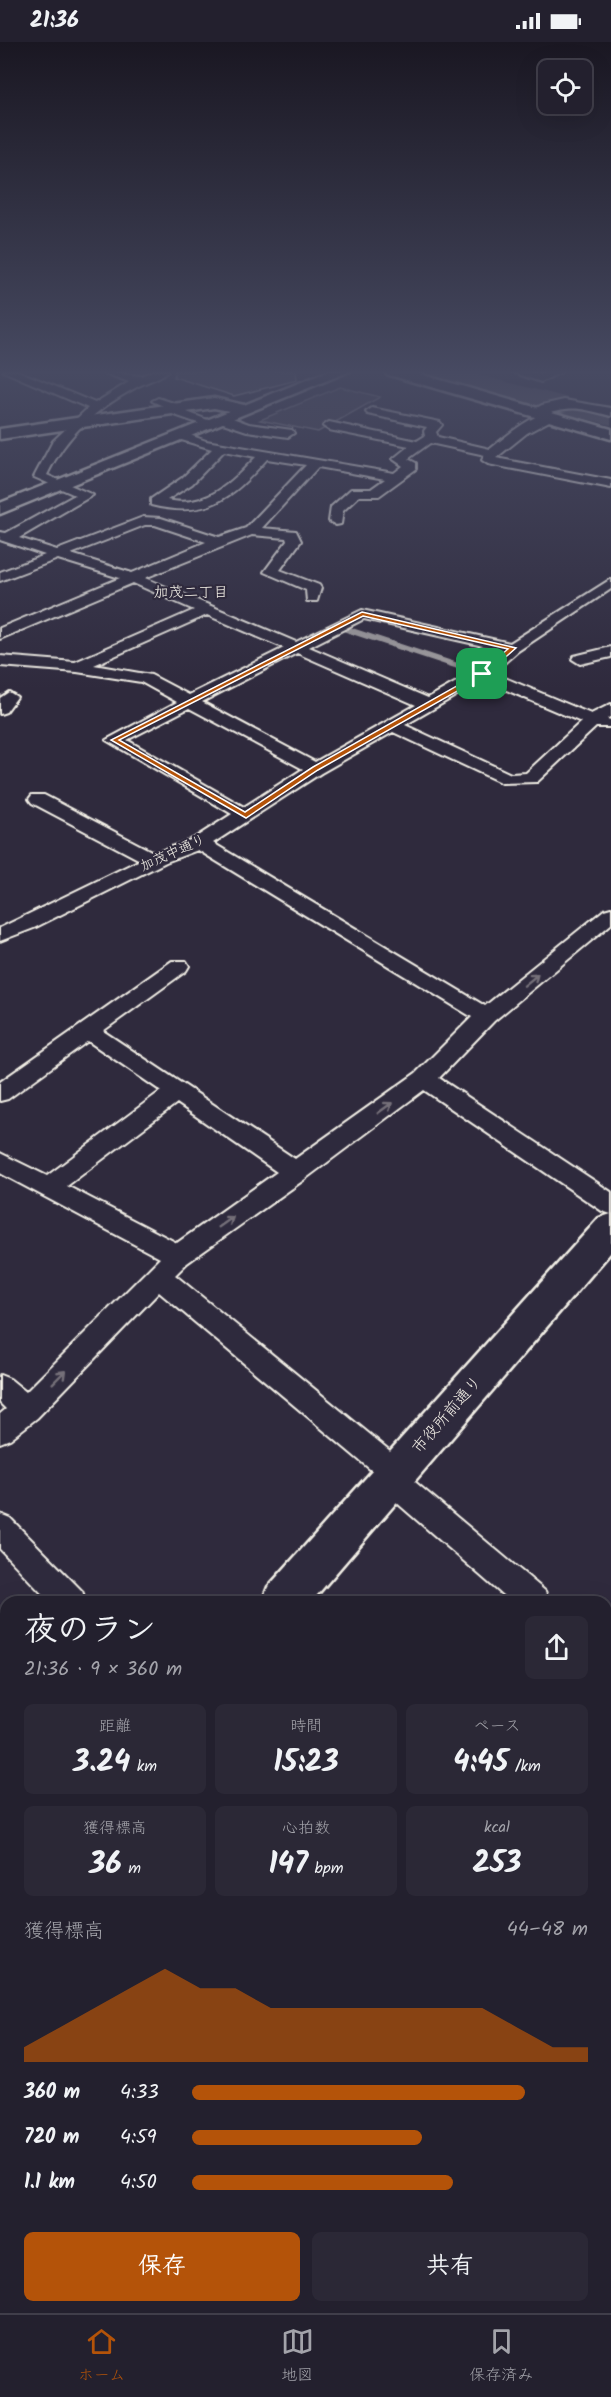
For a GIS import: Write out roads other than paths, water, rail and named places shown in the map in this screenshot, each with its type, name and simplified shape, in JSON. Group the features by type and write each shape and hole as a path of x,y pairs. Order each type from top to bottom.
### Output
{"street":[{"path":"4,537 86,495 39,477"},
{"path":"0,509 80,477"},
{"path":"192,477 156,502 171,506 203,506 231,491 244,477"},
{"path":"251,531 302,477"},
{"path":"336,521 336,510 356,492 375,493 396,477"},
{"path":"575,477 611,484"},
{"path":"0,577 143,521 156,521 219,542"},
{"path":"0,634 219,542 251,531 291,534 294,542 271,572 314,588 312,598"},
{"path":"4,537 133,578 429,705"},
{"name":"加茂中通り","path":"0,934 27,924 154,860 200,843 315,769 482,674 513,648 611,583"},
{"path":"77,667 208,609"},
{"path":"246,815 114,740 362,614 513,648"},
{"path":"580,659 611,652"},
{"path":"0,661 77,667 145,678 315,769"},
{"path":"482,674 592,721 611,724"},
{"path":"392,725 508,778 531,778 592,721 611,710"},
{"path":"38,794 154,860"},
{"path":"200,843 486,1016"},
{"path":"0,1430 27,1410 178,1256 297,1173 424,1079 486,1016 611,914"},
{"path":"0,1093 179,966"},
{"path":"88,1031 297,1173"},
{"path":"424,1079 611,1204"},
{"path":"49,1187 177,1091"},
{"path":"0,1162 178,1256"},
{"name":"市役所前通り","path":"288,1596 611,1228"},
{"path":"158,1276 393,1476 527,1596"},
{"path":"0,1387 27,1410"},
{"path":"0,1528 65,1596"}],"waterway":[{"path":"346,629 476,672"}],"district":[{"name":"加茂二丁目","path":"191,593"}]}
